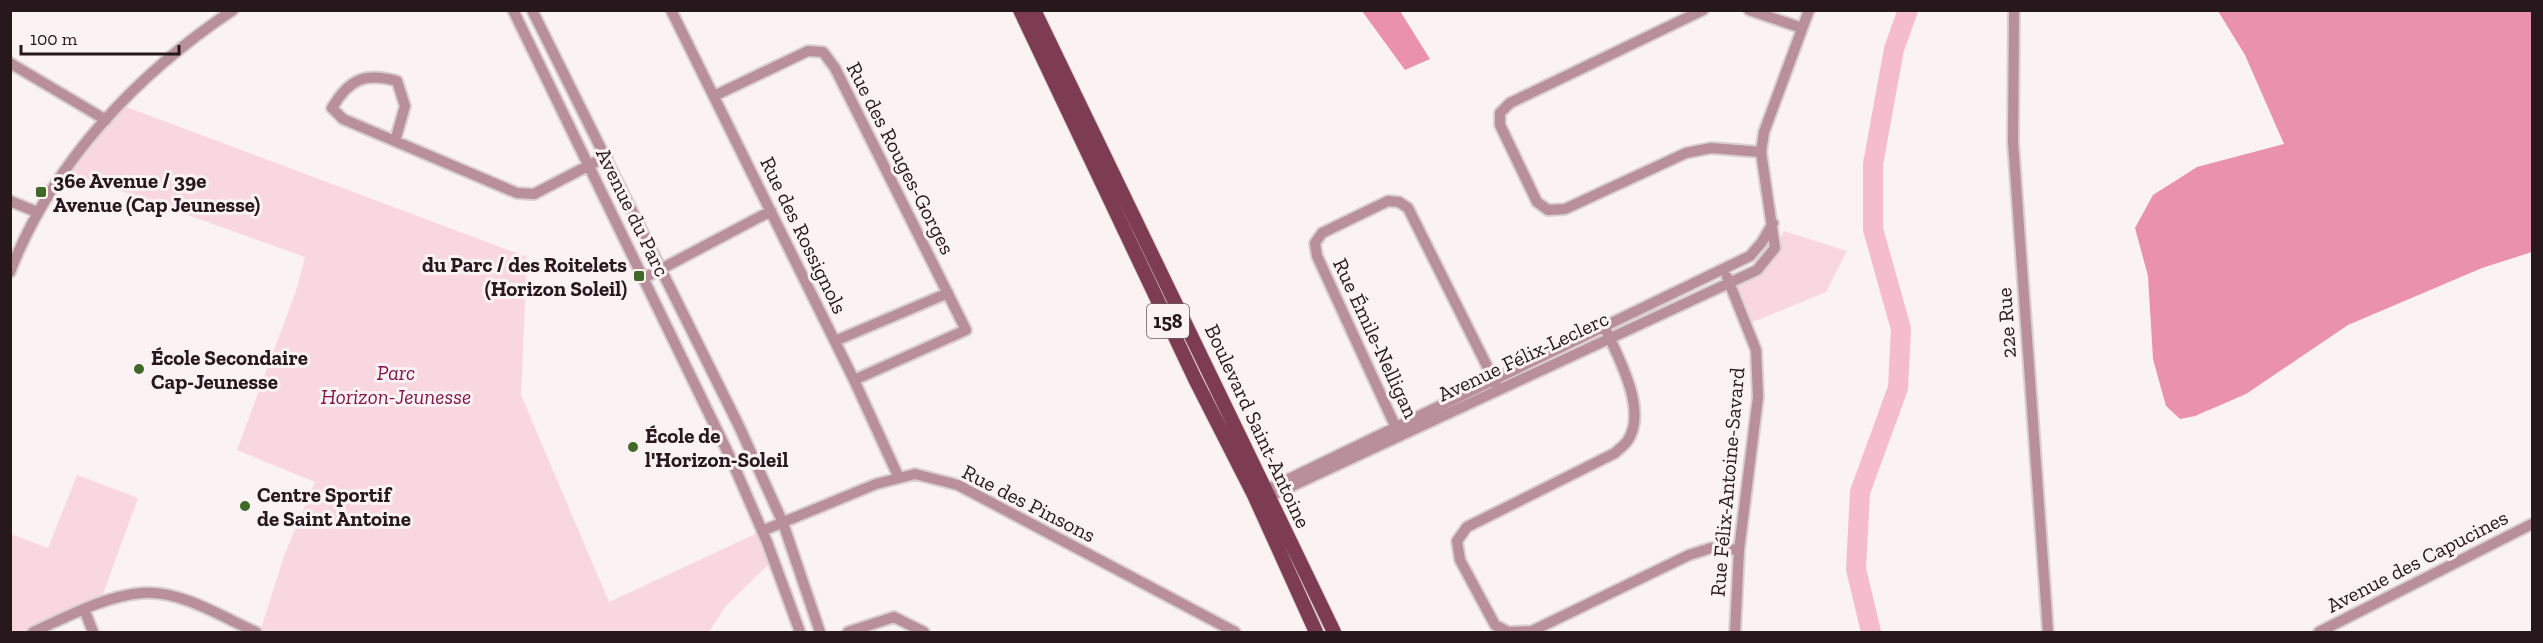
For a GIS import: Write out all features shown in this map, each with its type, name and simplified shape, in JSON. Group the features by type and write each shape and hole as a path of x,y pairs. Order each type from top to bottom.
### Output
{"main road":[{"name":"Boulevard Saint-Antoine","path":"1020,10 1196,379 1262,496 1334,633"},
{"name":"Boulevard Saint-Antoine","path":"1034,10 1262,496 1317,633"}],"street":[{"path":"10,272 37,212 93,133 189,40 233,10"},
{"name":"Avenue du Parc","path":"513,10 718,432 762,531 800,633"},
{"name":"Avenue du Parc","path":"532,10 607,156 738,424 783,523 820,633"},
{"name":"Rue des Rossignols","path":"671,10 835,340 899,478"},
{"path":"1703,10 1510,103 1500,113 1500,125 1537,202 1548,210 1565,209 1686,153 1711,147 1761,152"},
{"path":"1749,10 1802,28"},
{"name":"Avenue Félix-Leclerc","path":"1398,430 1499,389 1757,270 1775,248 1761,152 1764,132 1809,10"},
{"name":"22e Rue","path":"2013,10 2013,142 2048,633"},
{"name":"Rue des Rouges-Gorges","path":"714,96 808,51 823,52 835,68 948,293 966,330 854,380"},
{"path":"10,63 106,120"},
{"path":"395,141 405,106 397,81 377,75 358,80 340,94 332,108 343,119 517,193 534,194 607,156"},
{"path":"10,201 37,212"},
{"name":"Rue Émile-Nelligan","path":"1398,430 1317,256 1315,243 1322,233 1389,201 1400,202 1408,208 1499,389"},
{"path":"644,278 771,211"},
{"name":"Avenue Félix-Leclerc","path":"1262,496 1398,430 1493,378 1750,256 1762,242 1773,223"},
{"name":"Rue Félix-Antoine-Savard","path":"1723,268 1756,350 1757,362 1758,397 1739,550 1735,633"},
{"path":"835,340 948,293"},
{"path":"1604,326 1631,386 1634,412 1629,439 1616,453 1467,527 1457,541 1460,560 1495,625 1508,632 1532,631 1689,555 1711,548 1739,550"},
{"path":"718,432 738,424"},
{"name":"Rue des Pinsons","path":"762,531 876,483 915,474 958,485 1235,633"},
{"name":"Avenue des Capucines","path":"2319,633 2532,524"},
{"path":"33,633 84,609 126,596 154,594 203,608 256,633"},
{"path":"84,609 93,633"},
{"path":"848,633 894,617 924,633"}],"green space":[{"name":"Parc Horizon-Jeunesse","path":"121,105 527,257 521,395 609,602 762,531 773,560 725,607 709,632 260,632 284,556 315,482 237,450 297,288 305,257 65,171"},
{"path":"1784,231 1847,251 1826,292 1746,325 1729,283 1762,263"},
{"path":"77,475 138,498 99,605 33,632 11,632 11,534 48,548"}],"shaded area":[{"path":"1362,11 1400,11 1430,59 1405,70"},
{"path":"2218,11 2532,11 2532,252 2482,268 2348,325 2246,394 2195,416 2180,419 2166,406 2153,359 2148,276 2135,228 2153,195 2197,167 2284,144 2245,55"}],"waterway":[{"path":"1871,632 1856,569 1860,492 1898,388 1901,329 1873,229 1873,164 1894,49 1908,10"}],"place":[{"name":"36e Avenue / 39e Avenue (Cap Jeunesse)","path":"41,192"},
{"name":"du Parc / des Roitelets (Horizon Soleil)","path":"639,276"},
{"name":"École Secondaire Cap-Jeunesse","path":"139,369"},
{"name":"École de l'Horizon-Soleil","path":"633,447"},
{"name":"Centre Sportif de Saint Antoine","path":"245,506"}]}
